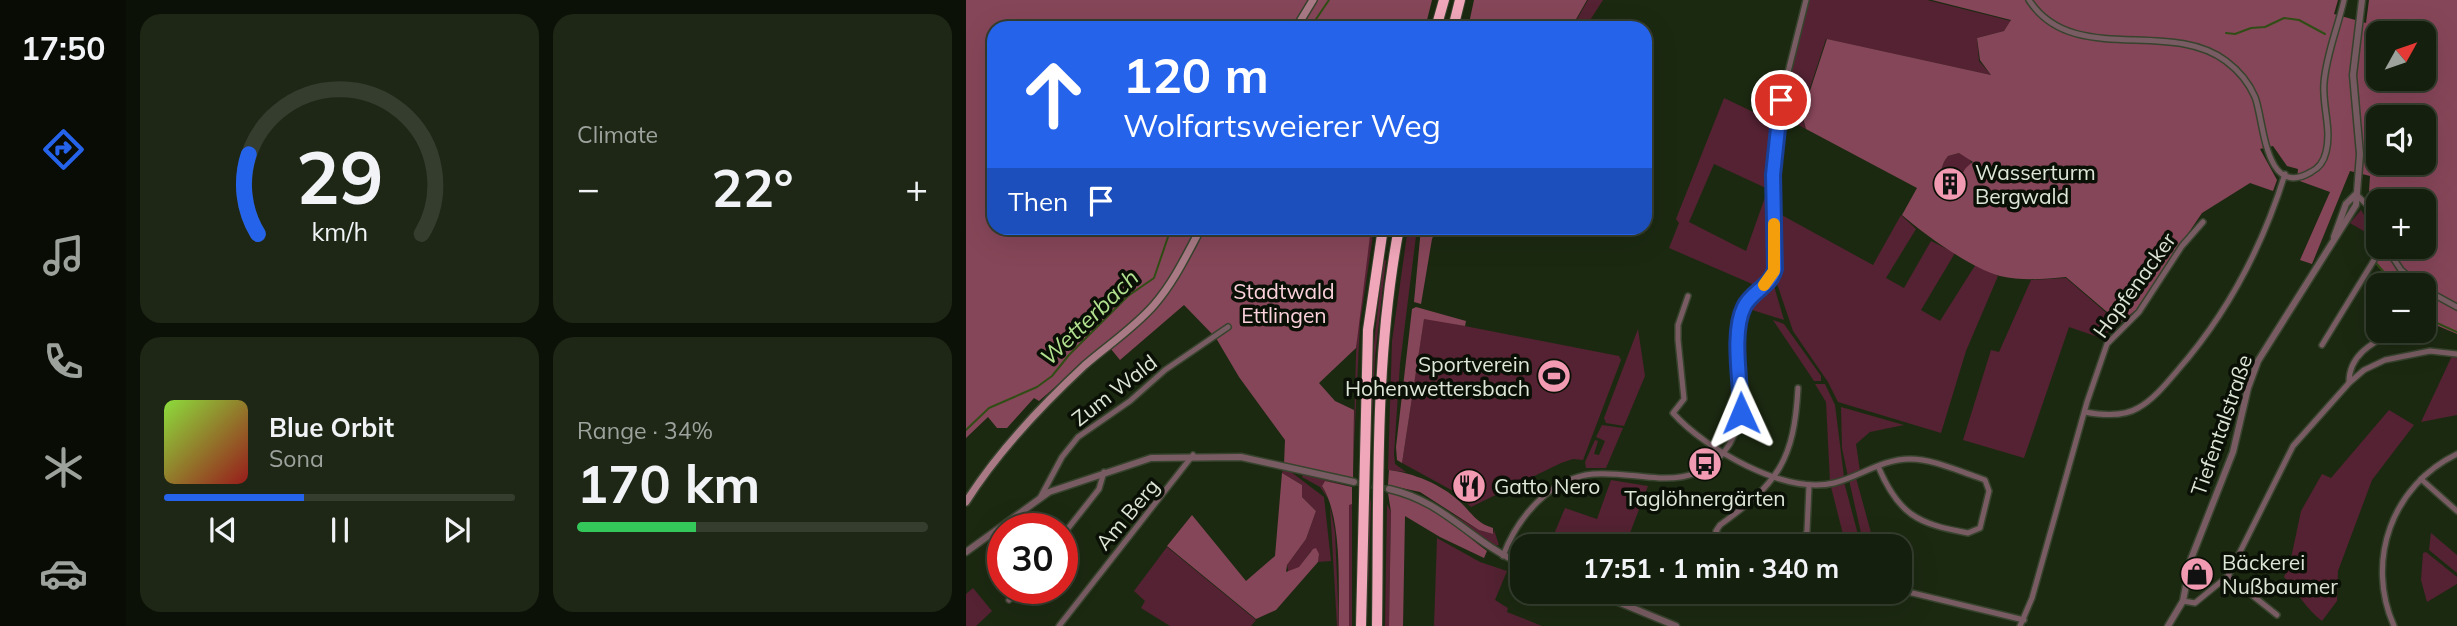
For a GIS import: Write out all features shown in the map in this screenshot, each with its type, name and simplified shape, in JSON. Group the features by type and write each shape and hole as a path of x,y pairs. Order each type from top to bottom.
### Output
{"highway":[{"path":"1438,21 1444,0"},
{"path":"1455,21 1460,0"},
{"path":"1361,626 1366,364 1382,235"},
{"path":"1377,626 1381,379 1388,296 1398,235"}],"main road":[{"path":"1300,21 1313,0"},
{"path":"966,502 988,470 1030,421 1093,359 1154,305 1172,281 1197,235"}],"street":[{"path":"1503,556 1525,515 1547,494 1565,482 1602,474 1655,480 1677,479 1707,467 1723,452 1736,432 1741,413 1738,327 1749,300 1775,269 1773,175 1779,108 1806,0"},
{"path":"2029,0 2046,19 2081,35 2172,42 2221,57 2234,67 2251,88 2261,116 2266,150 2274,165 2285,174 2304,176 2319,167 2326,154 2325,76 2344,0"},
{"name":"Tiefentalstraße","path":"2168,626 2183,601 2189,567 2233,453 2254,372 2331,246 2342,211 2356,194 2360,154 2353,75 2362,0"},
{"path":"2085,412 2121,414 2137,409 2198,347 2222,313 2252,261 2266,231 2285,174"},
{"path":"2356,194 2366,204"},
{"name":"Hopfenacker","path":"2022,623 2085,412 2112,337 2139,312 2182,246 2203,222"},
{"path":"2322,345 2376,259"},
{"path":"2393,259 2405,273"},
{"path":"1688,296 1678,325 1684,399 1673,413 1703,440 1776,477 1809,486 1837,482 1878,466 1909,459 1921,460 1985,480 1989,491 1980,528 1968,533 1916,518 1896,502 1878,466"},
{"path":"2436,296 2457,307"},
{"name":"Zum Wald","path":"1040,498 1062,457 1079,437 1130,401 1165,370 1228,327"},
{"path":"2349,383 2348,369 2355,358 2377,343"},
{"path":"2183,601 2195,603 2228,576 2293,446 2349,383 2364,370 2385,360 2430,351 2457,354"},
{"path":"1718,534 1716,531 1720,525 1776,477 1790,447 1798,388"},
{"path":"2394,626 2383,592 2384,546 2396,512 2421,480 2457,454"},
{"name":"Am Berg","path":"1059,626 1192,456"},
{"path":"966,552 1040,498 1104,472 1151,458 1241,457 1354,482"},
{"path":"1078,516 1099,489 1104,472"},
{"path":"2421,480 2457,510"},
{"path":"1806,534 1809,486"},
{"path":"1389,489 1426,500 1510,559"},
{"path":"2228,576 2277,615"},
{"path":"1912,593 2022,623"},
{"path":"1623,604 1676,626"}],"shaded area":[{"path":"1588,0 1603,0 1590,21 1576,21"},
{"path":"1809,0 1927,0 2011,21 2004,31 1977,38 1979,61 1991,75 1826,39 1801,115 1806,129 1781,116"},
{"path":"1724,98 1774,122 1772,260 1769,275 1759,287 1669,248 1679,223 1676,219","holes":["1714,164 1768,189 1746,251 1689,222"]},
{"path":"1959,153 1968,157 1972,164 1961,176 1964,192 1952,199 1943,191 1940,179 1948,156"},
{"path":"2361,210 2366,218 2366,232 2350,223"},
{"path":"1776,212 1873,265 1901,215 1916,229 1886,278 1904,288 1931,241 1955,253 1921,310 1940,321 1976,264 1998,276 1966,351 1941,433 1838,402 1828,382 1793,331 1775,278"},
{"path":"1370,235 1373,235 1360,323 1353,465 1357,320"},
{"path":"1407,235 1416,235 1400,364 1394,454 1395,464 1406,472 1388,470 1392,341"},
{"path":"1386,260 1375,357 1369,481 1374,344 1383,261"},
{"path":"2066,278 2118,323 2101,338 2069,327 2024,458 1963,440 1991,350 1999,352 2031,280"},
{"path":"1770,284 1774,286 1784,320 1749,309 1752,300"},
{"path":"1424,318 1619,356 1621,360 1583,460 1573,459 1561,463 1471,507 1455,492 1402,463"},
{"path":"1773,320 1784,324 1821,376 1821,381 1814,381"},
{"path":"1638,329 1645,376 1624,426 1606,423 1604,418"},
{"path":"2452,356 2457,356 2457,415 2421,422"},
{"path":"1815,384 1825,384 1835,405 1844,477 1830,482 1826,402"},
{"path":"1841,407 1904,425 1870,432 1856,444 1860,471 1848,477 1842,448"},
{"path":"2389,410 2414,425 2372,480 2338,571 2337,601 2322,621 2284,577 2290,563 2301,511 2322,474 2331,478"},
{"path":"1602,425 1623,428 1606,468 1586,468 1585,462 1595,440 1598,441 1594,454 1599,455 1605,441 1596,437"},
{"path":"1283,470 1291,472 1324,497 1331,561 1318,562 1319,554 1311,551 1300,567 1289,574 1287,565 1306,539 1316,511 1302,497 1302,485 1282,473"},
{"path":"1303,474 1352,487 1325,481 1322,486 1329,500 1320,487 1302,477"},
{"path":"1856,478 1871,534 1861,534 1849,480"},
{"path":"1611,480 1648,486 1630,534 1554,534 1565,508 1597,519"},
{"path":"1844,482 1858,534 1843,534 1831,487"},
{"path":"1369,490 1371,503 1367,626"},
{"path":"1349,504 1352,504 1352,626 1349,626"},
{"path":"1387,504 1391,512 1389,626 1385,626"},
{"path":"1330,506 1335,532 1339,626 1337,626"},
{"path":"1449,512 1479,530 1493,534 1494,530 1499,545 1494,546"},
{"path":"2431,533 2457,555 2457,573 2429,550"},
{"path":"1437,538 1480,562 1507,571 1495,600 1508,608 1507,612 1542,626 1434,626"},
{"path":"1167,547 1256,620 1251,626 1170,626 1141,608 1145,601 1134,591"},
{"path":"2426,552 2457,577 2457,584 2427,602 2421,580 2423,553"},
{"path":"973,588 992,611 976,626 966,626 966,594"}],"green space":[{"name":"Stadtwald Ettlingen","path":"966,0 1432,0 1427,21 987,21 987,235 1370,235 1356,348 1319,383 1335,401 1354,410 1353,478 1284,465 1285,440 1239,377 1216,338 1184,305 1120,360 1106,343 1039,401 1034,398 1007,428 997,428 988,417 966,438"},
{"path":"1474,0 1587,0 1575,21 1470,21"},
{"path":"1932,0 2338,0 2334,14 2366,23 2366,91 2436,91 2436,21 2366,21 2369,0 2457,0 2457,334 2436,325 2436,273 2384,273 2374,262 2376,259 2436,259 2436,189 2369,189 2370,176 2366,175 2350,171 2312,264 2300,260 2330,192 2297,180 2298,169 2287,166 2273,146 2260,149 2277,180 2273,191 2250,183 2202,213 2137,309 2120,323 2066,277 2008,278 1988,272 1962,258 1902,215 1917,188 1806,129 1802,115 1827,39 1991,75 1980,60 1977,38 2004,31 2011,20","holes":["1959,153 1973,162 1962,175 1964,192 1952,199 1943,192 1941,173 1948,156"]},
{"path":"1420,235 1434,235 1421,304 1414,302"},
{"path":"1416,307 1466,321 1465,326 1424,319 1402,463 1397,460 1396,447 1412,309"},
{"path":"1389,470 1417,477 1444,489 1478,520 1493,528 1493,534 1479,530 1420,492 1388,485"},
{"path":"1282,473 1302,485 1302,497 1316,511 1306,539 1287,565 1286,572 1299,567 1316,548 1319,554 1318,562 1276,610 1256,619 1167,546 1192,515 1246,581 1275,556"},
{"path":"1325,481 1352,487 1352,504 1349,505 1349,626 1339,626 1336,535 1329,500 1322,486"},
{"path":"1388,493 1416,501 1429,508 1487,551 1484,558 1440,537 1405,516 1403,626 1389,626 1391,512"}],"waterway":[{"name":"Wetterbach","path":"1315,21 1329,0"},
{"path":"2226,33 2235,34 2251,28 2265,27 2284,18 2299,20 2325,34"},
{"name":"Wetterbach","path":"966,430 989,408 1037,387 1052,376 1069,355 1128,296 1154,278 1169,235"},
{"path":"2376,263 2385,273"},
{"path":"2436,322 2457,332"}],"tunnel":[{"path":"1354,482 1389,489"}],"slow traffic":[{"path":"1764,285 1774,271 1774,224"}],"place":[{"name":"Wasserturm Bergwald","path":"1950,184"},
{"name":"Sportverein Hohenwettersbach","path":"1554,376"},
{"name":"Taglöhnergärten","path":"1705,464"},
{"name":"Gatto Nero","path":"1469,486"},
{"name":"Bäckerei Nußbaumer","path":"2197,574"}],"route":[{"path":"1741,413 1738,327 1745,305 1773,276 1775,269 1773,175 1781,100"}]}
